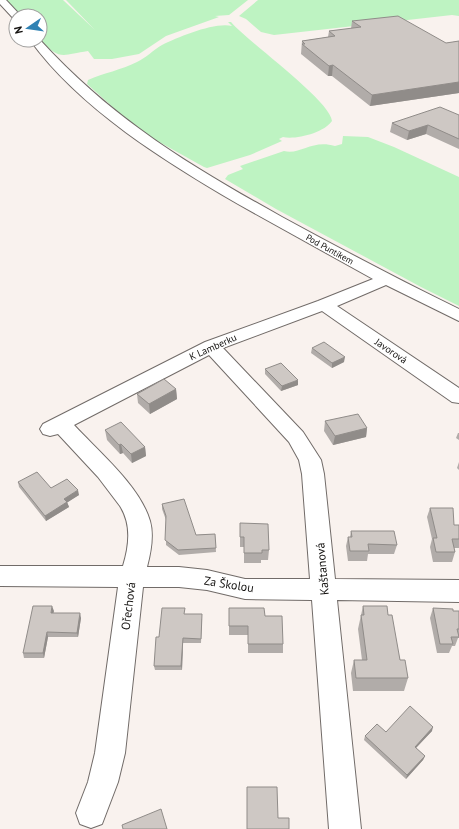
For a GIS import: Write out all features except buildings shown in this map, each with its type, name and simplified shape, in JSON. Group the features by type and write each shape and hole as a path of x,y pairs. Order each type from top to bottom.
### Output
{"street":[{"path":"1,0 8,8"},
{"name":"Pod Puntíkem","path":"41,48 56,66 113,117 203,176 386,279 459,316"},
{"name":"K Lamberku","path":"55,427 211,346 324,306 386,279"},
{"name":"Javorová","path":"324,306 459,397"},
{"name":"Kaštanová","path":"211,346 296,437 310,460 314,474 345,829"},
{"name":"Ořechová","path":"55,427 130,501 139,521 138,557 132,576 110,753 103,782 91,813"},
{"name":"Za Školou","path":"0,576 179,576 206,580 245,589 459,591"}],"green space":[{"path":"6,0 63,0 95,30 66,0 248,0 229,15 215,16 219,17 166,36 139,54 112,59 94,59 88,51 66,55 57,54 48,48 48,8 13,8"},
{"path":"258,0 459,0 459,16 452,15 274,35 261,32 246,19 239,16"},
{"path":"228,22 231,22 304,86 328,112 332,121 323,129 309,135 288,138 283,137 279,139 282,141 250,155 207,168 152,138 122,117 99,97 97,95 116,110 87,84 88,80 137,62 162,45 178,38 206,28 225,25 232,26"},
{"path":"343,136 368,137 394,147 459,177 459,306 276,209 225,179 228,175 243,169 240,166 284,151 296,151 320,144 335,146 342,144"}]}
